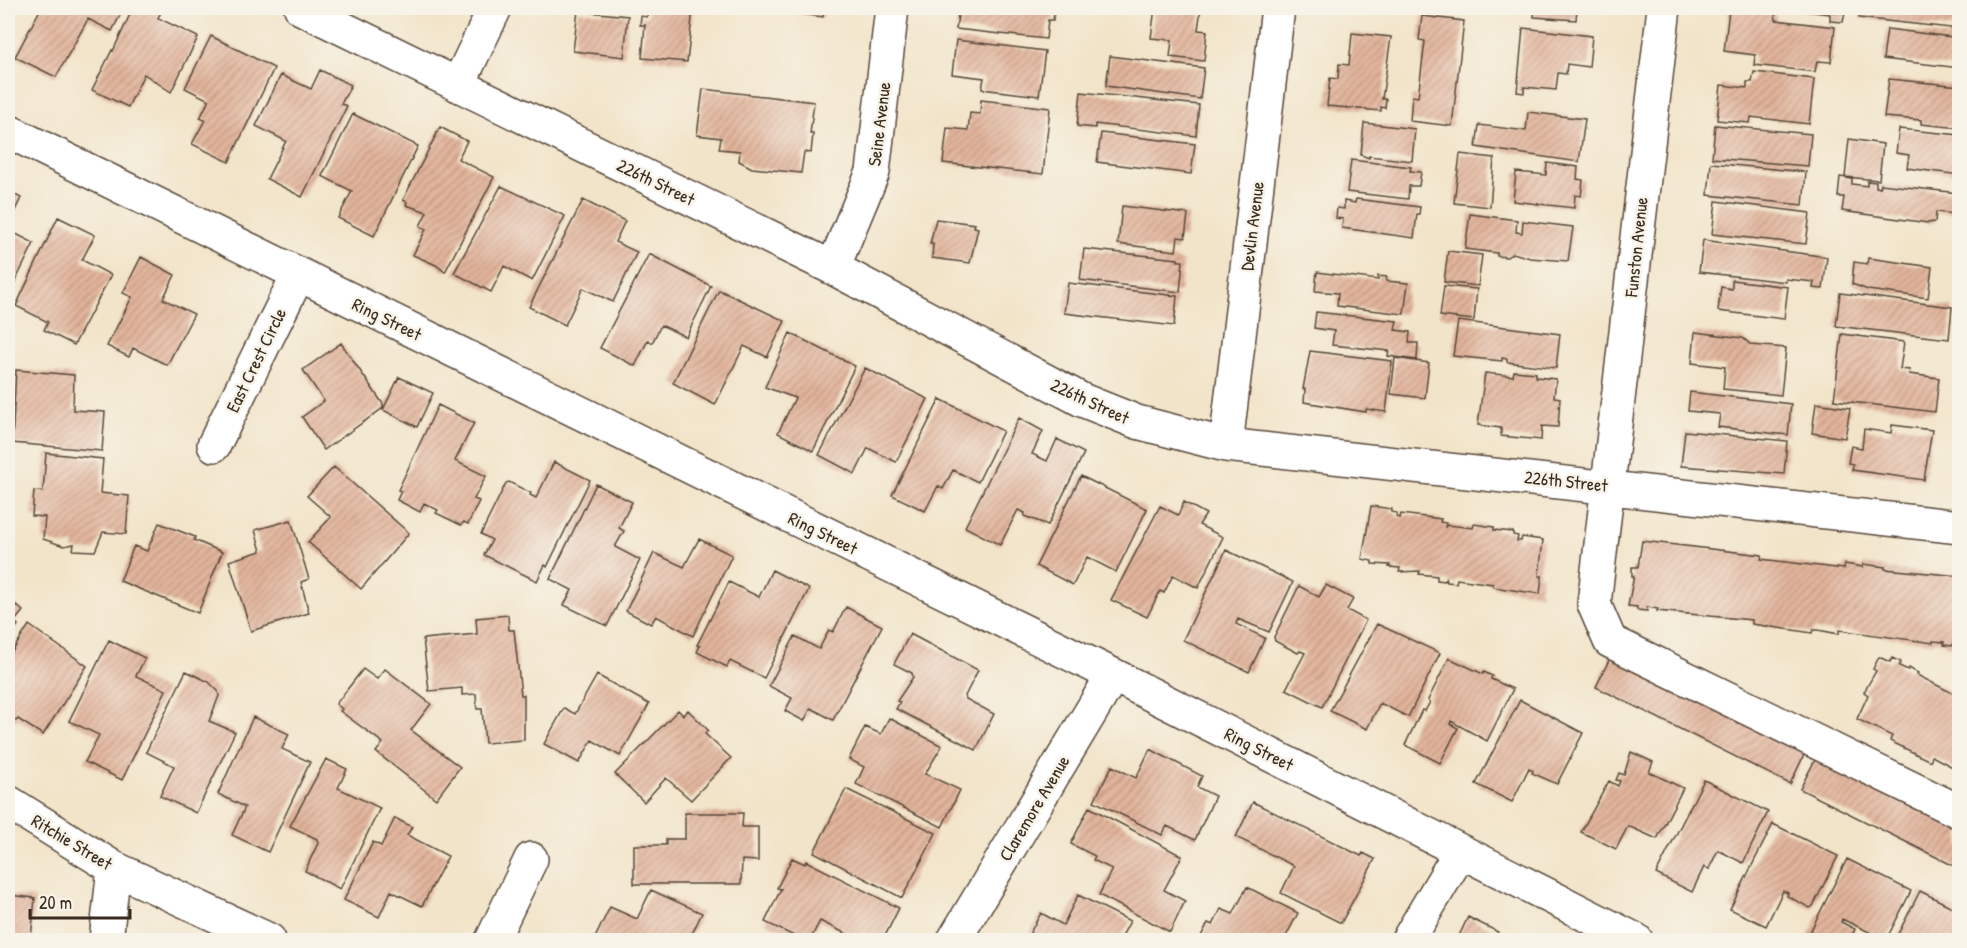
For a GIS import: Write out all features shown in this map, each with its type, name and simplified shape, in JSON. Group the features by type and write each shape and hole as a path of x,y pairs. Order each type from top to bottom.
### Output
{"street":[{"name":"226th Street","path":"301,8 832,268 1082,400 1137,422 1226,445 1609,486 1959,527"},
{"path":"458,85 495,8"},
{"name":"Seine Avenue","path":"832,268 873,172 892,8"},
{"name":"Devlin Avenue","path":"1226,445 1278,8"},
{"name":"Funston Avenue","path":"1664,8 1594,604 1610,641 1959,812"},
{"name":"Ring Street","path":"8,132 1113,675 1636,940"},
{"name":"East Crest Circle","path":"214,445 298,275"},
{"name":"Claremore Avenue","path":"954,940 1113,675"},
{"name":"Ritchie Street","path":"8,802 114,868 269,940"},
{"path":"1408,940 1461,852"},
{"path":"492,940 531,859"},
{"path":"106,940 114,868"}],"building":[{"path":"41,8 124,8 112,31 88,19 56,77 15,57"},
{"path":"133,8 163,8 158,18 198,37 171,92 144,74 128,107 92,90"},
{"path":"648,8 693,9 687,62 642,58 645,25 640,25 641,16 647,17"},
{"path":"757,8 824,8 823,17"},
{"path":"959,8 1055,8 1053,20 1048,20 1046,39 956,29"},
{"path":"1155,8 1201,8 1198,30 1207,31 1204,61 1170,57 1172,40 1151,38"},
{"path":"1535,8 1577,8 1576,20 1534,17"},
{"path":"1780,8 1833,8 1833,12 1845,13 1843,22 1830,21 1830,14"},
{"path":"1860,8 1960,10 1960,29 1859,18"},
{"path":"1729,10 1775,13 1776,20 1835,27 1831,62 1817,61 1815,72 1754,65 1755,55 1724,51"},
{"path":"578,11 628,16 624,57 573,51"},
{"path":"1422,16 1464,21 1452,126 1410,121 1412,96 1418,97 1425,41 1419,40"},
{"path":"1523,28 1592,36 1589,67 1567,64 1566,74 1558,73 1556,90 1524,87 1524,93 1517,92"},
{"path":"1887,29 1960,38 1960,68 1883,59"},
{"path":"1352,33 1391,37 1382,99 1386,99 1385,108 1381,107 1381,111 1327,106 1330,78 1338,79 1339,64 1349,65"},
{"path":"211,36 274,68 229,162 192,144 205,120 200,118 209,100 185,88"},
{"path":"956,40 1045,51 1039,96 982,89 984,78 952,74"},
{"path":"1110,56 1204,68 1200,99 1106,86"},
{"path":"320,70 351,85 341,104 347,106 302,197 267,179 286,141 256,126 281,75 311,89"},
{"path":"1754,72 1814,79 1809,124 1751,117 1750,123 1717,120 1721,85 1747,88 1747,82 1752,82"},
{"path":"1889,79 1960,86 1960,128 1921,124 1921,120 1884,117"},
{"path":"703,89 814,102 810,134 813,134 811,153 804,152 801,173 752,168 739,161 740,151 719,149 721,138 697,135"},
{"path":"1081,92 1199,105 1196,136 1095,124 1095,128 1077,126"},
{"path":"981,100 1050,108 1043,174 943,163 947,128 968,130 970,113 980,114"},
{"path":"1528,112 1585,119 1579,162 1476,147 1479,125 1526,131"},
{"path":"353,114 418,146 374,236 338,218 352,191 322,176"},
{"path":"1364,123 1415,129 1412,161 1369,156 1369,158 1361,155"},
{"path":"1715,125 1811,134 1808,166 1712,158"},
{"path":"440,127 467,141 458,159 494,177 445,272 436,265 413,255 426,229 420,226 427,212 406,205 407,202 403,200"},
{"path":"1899,129 1960,135 1960,175 1907,168 1909,155 1896,153"},
{"path":"1101,133 1195,144 1191,174 1097,162"},
{"path":"1849,139 1883,144 1879,180 1845,177"},
{"path":"1460,154 1494,158 1490,207 1454,203"},
{"path":"1351,160 1411,167 1410,171 1421,172 1419,186 1409,186 1408,199 1347,192"},
{"path":"1547,163 1578,167 1577,179 1583,180 1581,196 1575,195 1574,208 1513,201 1516,172 1546,175"},
{"path":"1711,163 1806,172 1803,205 1708,195"},
{"path":"1840,177 1852,179 1852,184 1867,186 1867,181 1876,182 1876,187 1880,188 1881,184 1958,193 1956,214 1936,212 1935,222 1928,223 1842,211 1844,197 1838,197"},
{"path":"501,186 565,216 532,281 504,266 491,292 454,273"},
{"path":"8,191 21,198 8,225"},
{"path":"1356,199 1420,207 1414,238 1342,228 1343,219 1336,218 1337,208 1344,209 1344,201 1355,203"},
{"path":"583,200 625,221 615,242 637,252 613,302 583,288 565,325 529,307"},
{"path":"1716,201 1810,213 1806,244 1712,234"},
{"path":"1122,206 1188,214 1185,238 1178,237 1176,251 1118,244"},
{"path":"1470,214 1517,220 1516,232 1522,233 1523,221 1573,227 1568,261 1530,258 1513,253 1507,257 1497,256 1497,253 1465,249"},
{"path":"58,217 95,235 82,260 111,275 74,345 44,330 48,322 16,306"},
{"path":"936,219 975,224 974,227 978,228 970,263 932,258 933,244 930,244"},
{"path":"8,230 34,243 12,288 8,286"},
{"path":"1703,240 1827,257 1823,289 1813,288 1814,282 1786,279 1786,282 1699,272"},
{"path":"1084,249 1183,261 1180,292 1080,280"},
{"path":"1448,251 1482,255 1478,286 1444,282"},
{"path":"649,254 711,286 686,337 661,325 652,343 648,340 635,366 600,348"},
{"path":"141,257 175,275 163,299 194,314 167,365 133,348 129,357 107,346 132,297 123,293"},
{"path":"1868,258 1932,267 1928,298 1868,290 1852,284 1854,262 1867,264"},
{"path":"1317,272 1378,280 1378,276 1387,277 1386,281 1408,283 1404,314 1337,306 1338,293 1315,291"},
{"path":"1732,280 1788,287 1784,319 1718,311 1721,287 1732,289"},
{"path":"1068,283 1177,296 1174,326 1064,313"},
{"path":"1444,286 1477,289 1474,320 1440,316"},
{"path":"719,290 785,321 767,357 744,346 715,405 673,383"},
{"path":"1840,293 1952,307 1949,339 1836,326"},
{"path":"1316,312 1397,321 1395,330 1410,332 1409,343 1418,343 1417,360 1388,356 1389,351 1332,345 1334,331 1314,328"},
{"path":"1458,321 1560,334 1556,368 1507,362 1507,359 1502,358 1502,361 1453,356"},
{"path":"1695,332 1743,338 1751,345 1786,348 1781,395 1723,389 1725,367 1692,363"},
{"path":"790,333 855,366 813,451 778,433 795,398 765,387"},
{"path":"1842,334 1904,342 1900,369 1910,370 1909,374 1939,378 1935,412 1834,400"},
{"path":"341,343 383,404 383,408 324,450 302,417 324,401 303,370"},
{"path":"1310,351 1392,361 1386,412 1366,409 1366,412 1304,402 1305,389 1303,389"},
{"path":"1395,358 1429,363 1425,398 1391,394"},
{"path":"865,368 928,399 896,462 868,448 855,474 819,455"},
{"path":"16,370 74,375 73,410 105,412 102,451 12,443"},
{"path":"1514,371 1536,373 1536,377 1556,379 1554,397 1560,398 1558,427 1542,426 1541,440 1501,436 1501,428 1478,425 1485,373 1513,376"},
{"path":"399,377 433,393 417,427 383,410"},
{"path":"1690,392 1791,404 1788,435 1718,427 1720,414 1688,411"},
{"path":"940,399 1003,431 978,482 953,470 943,489 938,486 925,511 892,495"},
{"path":"1816,403 1850,408 1845,438 1812,433"},
{"path":"438,405 474,423 455,461 486,476 474,499 479,501 468,524 464,522 461,525 436,513 438,510 424,503 420,512 397,500 401,491 398,490"},
{"path":"1019,418 1043,431 1032,454 1047,461 1057,439 1084,453 1048,525 1024,516 1025,513 1018,510 1000,545 965,527"},
{"path":"1892,425 1932,430 1924,480 1852,470 1853,464 1848,463 1851,446 1862,448 1864,429 1891,433"},
{"path":"1685,431 1787,441 1784,474 1681,466"},
{"path":"46,453 103,459 100,493 129,496 126,534 103,532 95,551 73,550 74,544 64,546 43,539 45,517 32,516 34,491 43,492"},
{"path":"554,462 590,480 547,567 545,565 537,581 484,555 492,540 481,534 506,483 509,482 531,493 530,495 536,498"},
{"path":"334,467 409,533 361,589 308,542 331,517 307,496"},
{"path":"1081,476 1147,509 1116,572 1087,557 1073,585 1036,566"},
{"path":"596,484 632,502 619,528 624,531 615,547 640,560 607,626 564,605 572,590 550,579"},
{"path":"1184,502 1206,514 1199,525 1223,537 1198,588 1173,575 1164,593 1160,591 1147,617 1111,600 1160,506 1178,515"},
{"path":"1371,506 1392,509 1391,512 1397,513 1396,517 1400,518 1401,514 1441,519 1440,522 1446,523 1445,527 1448,525 1473,528 1474,524 1494,527 1494,530 1513,532 1513,535 1518,536 1517,541 1521,541 1522,537 1543,540 1539,576 1542,576 1540,594 1457,579 1456,583 1447,582 1446,578 1445,581 1437,580 1437,576 1419,574 1420,571 1399,572 1400,568 1372,564 1372,561 1362,559"},
{"path":"291,520 309,579 301,582 309,613 251,631 229,561 261,551 255,530"},
{"path":"159,523 195,537 194,540 222,552 198,613 120,581 134,546 147,551"},
{"path":"699,539 732,555 693,636 656,616 651,624 626,611 654,553 684,567"},
{"path":"1642,541 1762,555 1761,559 1844,569 1845,564 1863,567 1863,564 1885,567 1885,569 1960,576 1960,644 1953,643 1952,646 1944,645 1944,642 1933,641 1933,643 1839,630 1839,634 1818,630 1813,630 1812,633 1752,624 1752,620 1657,611 1658,609 1647,607 1647,611 1637,610 1637,607 1628,606 1634,576 1632,576 1632,567 1638,567"},
{"path":"1226,550 1293,582 1269,632 1238,619 1236,624 1265,638 1249,672 1183,640"},
{"path":"772,570 809,589 764,678 730,661 727,667 697,652 700,646 697,645 729,582 759,597"},
{"path":"1326,585 1353,599 1347,610 1366,620 1322,707 1286,689 1305,653 1300,651 1298,653 1275,641 1274,637 1299,586 1319,597"},
{"path":"8,598 23,611 14,622 18,625 8,638"},
{"path":"846,607 882,626 833,720 811,708 804,721 785,711 792,698 769,686 795,636 819,649 829,630 833,632"},
{"path":"508,615 509,630 514,630 521,695 524,695 524,740 485,743 482,709 477,709 476,694 462,695 462,688 429,691 423,639 477,634 476,618"},
{"path":"1377,624 1440,653 1408,717 1380,703 1367,729 1330,711"},
{"path":"29,625 87,666 43,735 8,715 8,658"},
{"path":"910,634 978,670 965,696 966,699 994,714 976,750 896,709 900,702 897,701 913,677 912,673 894,664"},
{"path":"109,640 145,658 136,676 166,690 122,780 85,762 99,735 69,721"},
{"path":"1611,656 1805,753 1790,784 1596,687"},
{"path":"1879,657 1890,662 1892,658 1901,662 1899,666 1908,670 1909,668 1918,673 1917,675 1960,697 1960,771 1932,756 1930,761 1890,741 1892,736 1857,719 1868,695 1864,692 1876,671 1873,669"},
{"path":"1449,658 1483,674 1484,672 1492,676 1491,679 1513,689 1487,741 1451,721 1450,724 1458,728 1440,763 1405,745 1422,710 1425,711 1430,702 1428,700"},
{"path":"363,669 377,679 385,669 431,704 411,730 460,767 436,799 376,752 383,743 340,711 342,709 336,704"},
{"path":"186,671 209,682 218,691 219,696 209,721 235,732 196,813 160,796 174,766 146,752"},
{"path":"597,675 649,704 620,756 592,740 579,763 544,744 564,708 575,714"},
{"path":"1520,700 1583,733 1557,784 1532,773 1533,771 1529,768 1512,802 1476,784"},
{"path":"678,710 683,715 688,710 708,730 705,734 731,758 691,800 666,778 644,802 615,774"},
{"path":"253,717 289,734 282,749 310,762 268,852 232,835 245,807 218,794"},
{"path":"889,718 942,746 925,774 960,790 942,827 856,784 864,767 849,759 865,727 881,734"},
{"path":"1150,749 1202,776 1197,787 1215,796 1195,840 1167,826 1162,835 1094,801 1112,766 1136,778"},
{"path":"1631,752 1653,762 1649,772 1683,788 1657,839 1628,826 1616,849 1581,832 1609,781 1618,786 1620,781 1616,780 1619,773 1624,775"},
{"path":"1816,758 1960,830 1960,869 1800,789"},
{"path":"326,759 347,769 338,788 380,808 340,889 305,871 318,843 317,839 290,826"},
{"path":"1704,780 1768,812 1743,863 1718,850 1709,869 1704,867 1692,892 1656,874"},
{"path":"846,789 936,833 902,898 814,852"},
{"path":"1253,802 1361,856 1363,853 1375,859 1341,923 1281,893 1294,866 1236,837"},
{"path":"1089,807 1182,856 1164,890 1185,901 1170,932 1099,895 1112,869 1093,860 1095,856 1071,844"},
{"path":"685,813 743,813 742,827 758,827 758,861 742,860 741,884 634,884 634,845 666,845 666,839 685,839"},
{"path":"395,818 412,827 407,835 448,856 422,906 391,891 379,917 344,900 373,842 381,846"},
{"path":"1773,824 1838,856 1813,906 1810,908 1787,896 1788,893 1783,891 1766,926 1730,909"},
{"path":"792,858 805,864 806,861 899,908 883,940 859,940 820,921 810,940 802,940 765,922 781,889 777,888"},
{"path":"1847,859 1911,891 1886,940 1842,919 1841,922 1855,929 1850,940 1806,940"},
{"path":"1247,887 1298,913 1284,940 1199,940 1208,923 1213,925 1221,909 1233,914"},
{"path":"651,890 702,913 689,940 594,940 610,907 637,919"},
{"path":"1920,891 1960,911 1960,940 1895,940"},
{"path":"8,895 35,898 31,939 8,936"},
{"path":"1078,895 1130,921 1120,940 1026,940 1041,913 1063,925"},
{"path":"1468,917 1498,932 1496,936 1505,940 1457,940"}]}
